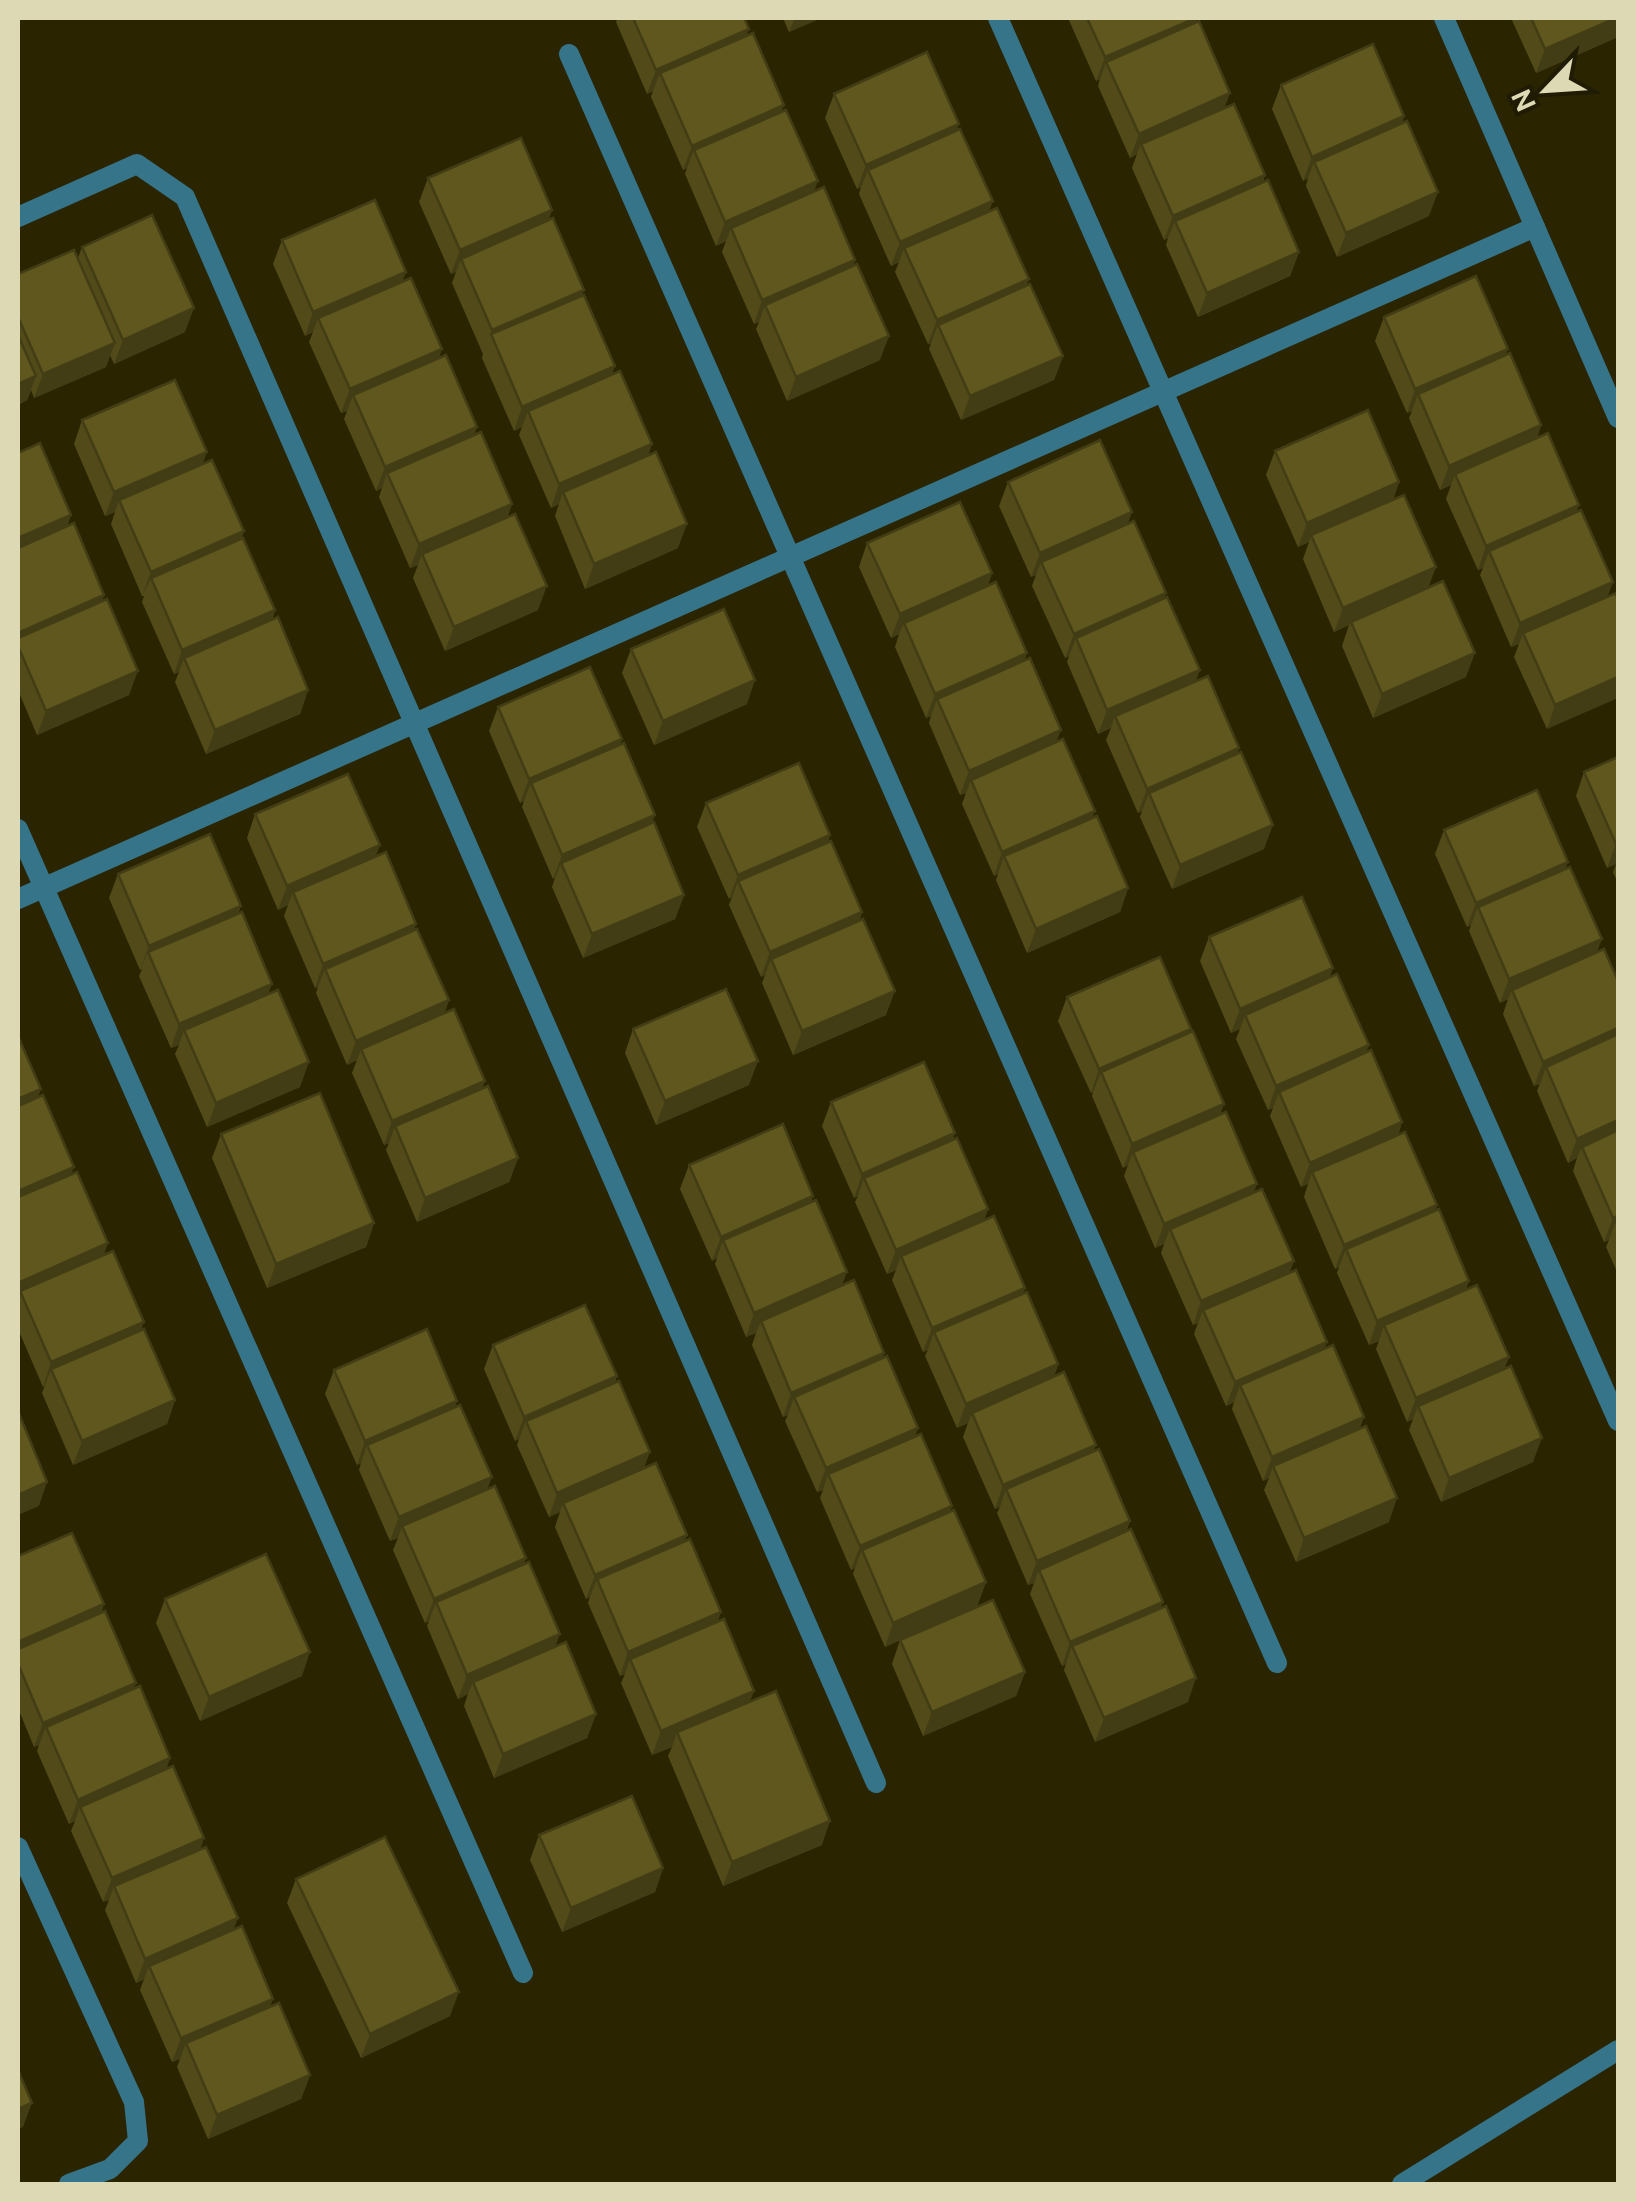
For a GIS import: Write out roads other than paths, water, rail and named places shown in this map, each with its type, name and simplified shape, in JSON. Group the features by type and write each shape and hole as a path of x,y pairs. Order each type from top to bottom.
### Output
{"street":[{"path":"998,18 1618,1421"},
{"path":"1444,18 1618,418"},
{"path":"568,54 1277,1662"},
{"path":"18,217 137,164 185,197 876,1784"},
{"path":"18,899 1536,227"},
{"path":"18,829 522,1973"},
{"path":"18,1847 134,2102 138,2141 110,2168 69,2184"},
{"path":"1402,2184 1618,2050"}]}
